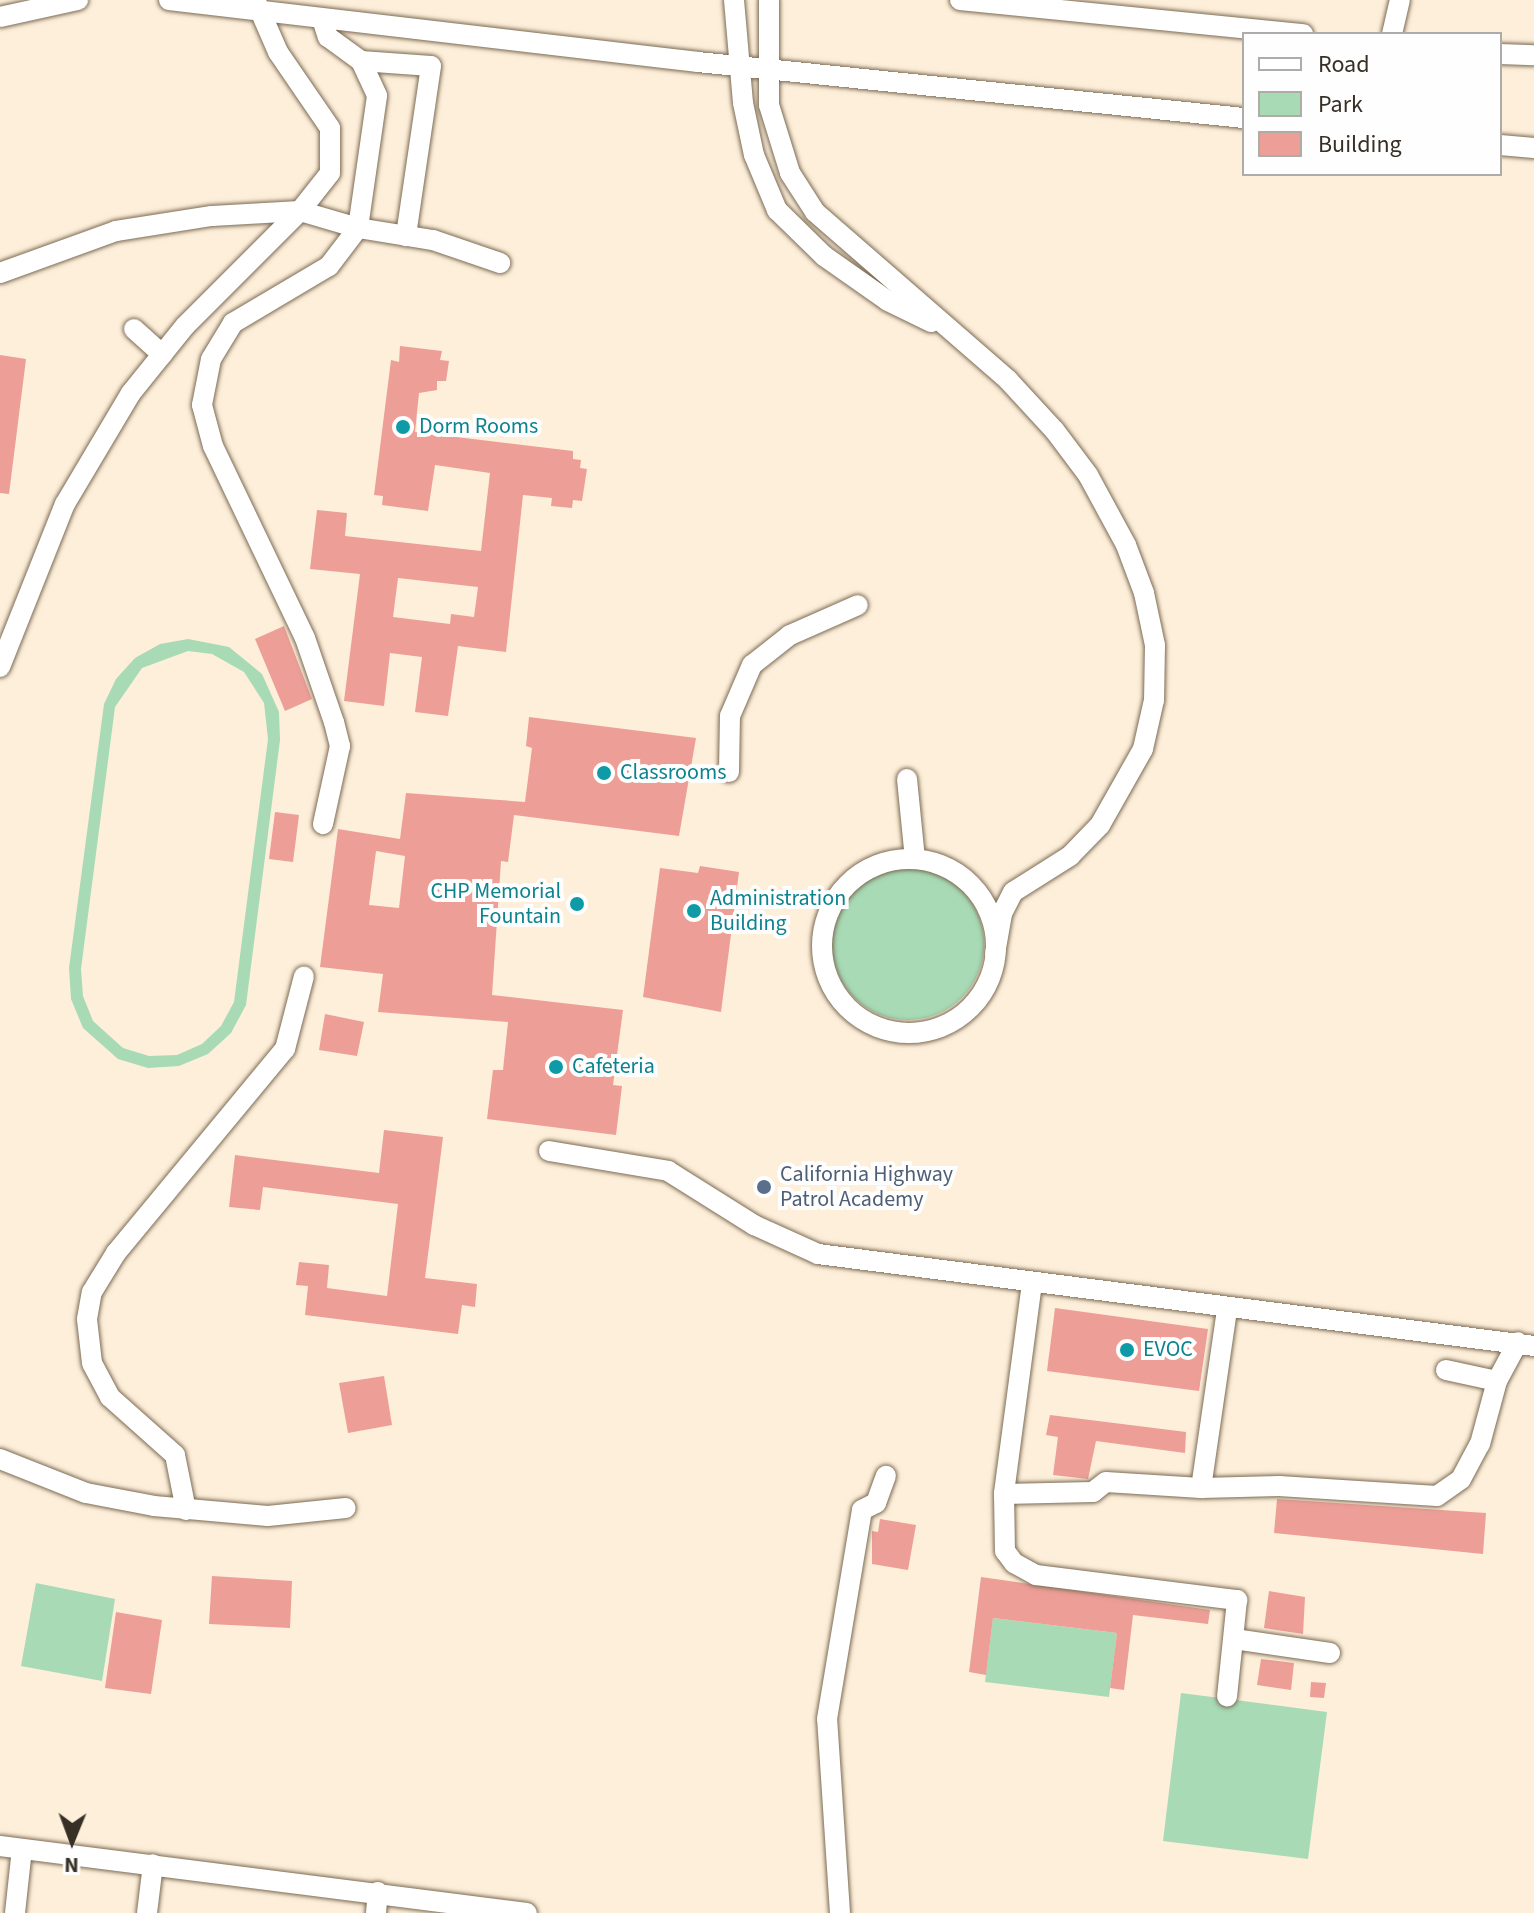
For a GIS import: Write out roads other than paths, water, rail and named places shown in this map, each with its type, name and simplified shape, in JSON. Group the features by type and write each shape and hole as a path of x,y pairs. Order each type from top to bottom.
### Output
{"street":[{"path":"0,17 78,0"},
{"path":"169,0 258,6 322,19 1242,118"},
{"path":"734,0 738,65 754,155 777,210 824,256 888,301 945,329"},
{"path":"769,0 767,68 779,145 815,212 903,285 945,329 1008,380 1088,475 1126,545 1155,645 1150,725 1122,792 1070,856 1013,892 1002,914 995,953 982,993 962,1014 937,1028 909,1032 879,1027 841,1001 823,959 828,913 857,876 885,862 915,859 961,876 986,890 1013,892"},
{"path":"960,0 1112,8 1288,32"},
{"path":"1392,32 1400,0"},
{"path":"0,667 65,504 131,393 238,269 300,211 330,173 330,128 278,52 258,6"},
{"path":"322,19 328,37 361,61 377,96 358,228 329,266 233,323 211,359 202,405 213,446 305,638 334,722 340,746 323,824"},
{"path":"1502,54 1534,55"},
{"path":"361,61 431,66 406,236"},
{"path":"1502,145 1534,148"},
{"path":"0,273 116,231 212,216 300,211 358,228 406,236 500,263"},
{"path":"134,329 162,354"},
{"path":"729,772 730,716 747,671 790,635 858,605"},
{"path":"907,779 915,859"},
{"path":"961,876 988,911 995,953"},
{"path":"186,1510 175,1455 110,1397 92,1363 87,1319 92,1292 116,1253 285,1049 304,976"},
{"path":"549,1151 633,1161 668,1171 754,1225 818,1254 1227,1309 1526,1344"},
{"path":"1032,1283 1004,1494 1002,1534 1014,1563 1036,1575 1237,1600 1227,1696"},
{"path":"1201,1488 1227,1309"},
{"path":"1004,1494 1093,1492 1106,1482 1201,1488 1279,1486 1437,1496 1461,1479 1480,1444 1497,1381 1526,1344"},
{"path":"1446,1370 1497,1381"},
{"path":"2,1463 86,1493 186,1510 268,1516 346,1508"},
{"path":"840,1913 827,1719 862,1510 876,1503 886,1476"},
{"path":"1234,1639 1330,1653"},
{"path":"0,1846 153,1864 377,1903 527,1913"},
{"path":"15,1913 22,1849"},
{"path":"147,1913 153,1864"}],"place":[{"name":"Dorm Rooms","path":"403,427"},
{"name":"Classrooms","path":"604,773"},
{"name":"CHP Memorial Fountain","path":"577,904"},
{"name":"Administration Building","path":"694,911"},
{"name":"Cafeteria","path":"556,1067"},
{"name":"California Highway Patrol Academy","path":"764,1187"},
{"name":"EVOC","path":"1127,1350"}]}
